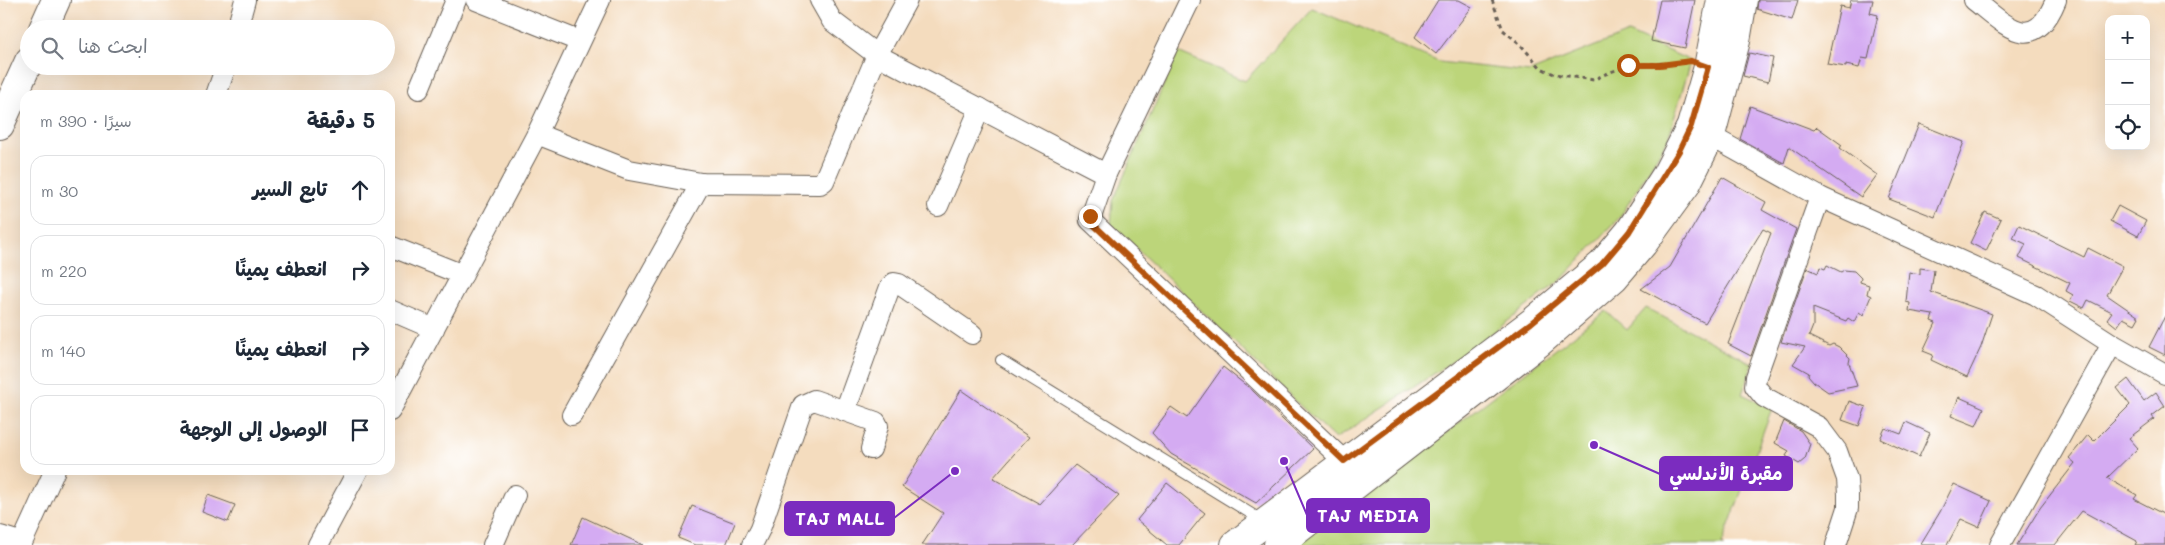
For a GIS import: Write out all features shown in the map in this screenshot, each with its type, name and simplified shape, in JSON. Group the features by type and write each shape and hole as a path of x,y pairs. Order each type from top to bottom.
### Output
{"main road":[{"path":"47,20 56,0"},
{"path":"1701,130 1708,67 1721,0"},
{"path":"1272,534 1344,461 1614,278 1643,244 1686,185 1701,130 1736,41 1743,0"},
{"path":"0,125 23,75"},
{"path":"1235,545 1272,534 1535,333"},
{"path":"0,540 16,545"}],"street":[{"path":"419,89 456,0"},
{"path":"476,0 579,42"},
{"path":"398,379 434,329 463,275 537,134 600,0"},
{"path":"820,0 832,21 877,55 1106,174"},
{"path":"537,134 629,170 701,183 816,184 824,181 877,55 906,0"},
{"path":"1190,0 1106,174 1090,216 1093,224 1344,461"},
{"path":"1974,0 2012,30 2027,32 2048,19 2056,0"},
{"path":"237,20 238,2"},
{"path":"218,90 223,75"},
{"path":"938,206 980,108"},
{"path":"1701,130 1820,197 2036,295 2112,344 2165,374"},
{"path":"572,415 701,183"},
{"path":"1820,197 1756,377 1755,386 1764,397 1819,427 1837,451 1847,479 1848,508 1836,545"},
{"path":"395,248 463,275"},
{"path":"845,411 890,287 894,283 972,334"},
{"path":"395,312 434,329"},
{"path":"2000,545 2112,344"},
{"path":"752,545 760,529 803,405 814,400 876,422 878,426 871,449"},
{"path":"21,545 53,475"},
{"path":"318,545 355,475"},
{"path":"494,545 515,495"}],"lane":[{"path":"1001,360 1272,534"}],"path":[{"path":"1492,0 1503,30 1519,43 1541,68 1554,74 1594,80 1608,71 1628,65 1660,65 1691,61 1708,67"}],"green space":[{"path":"1312,8 1439,62 1530,72 1628,33 1691,61 1668,139 1620,217 1561,280 1473,348 1335,439 1111,224 1113,201 1178,52 1245,81"},
{"path":"1646,308 1753,364 1742,394 1772,408 1722,544 1724,545 1294,545 1380,483 1606,311 1627,330"}],"building":[{"path":"1438,0 1459,0 1472,7 1436,54 1415,37"},
{"path":"1660,0 1695,0 1685,48 1651,41"},
{"path":"1758,0 1798,0 1792,20 1757,9"},
{"path":"1851,0 1873,0 1870,13 1878,15 1868,59 1862,58 1859,68 1827,64 1840,6 1849,8"},
{"path":"1749,53 1773,58 1768,82 1743,76"},
{"path":"1750,106 1814,130 1817,127 1842,145 1840,148 1877,175 1861,197 1789,147 1784,163 1780,161 1740,139"},
{"path":"1919,124 1964,142 1935,217 1889,199"},
{"path":"1722,177 1766,202 1762,210 1796,229 1751,356 1728,344 1771,233 1763,229 1705,323 1641,289 1670,267"},
{"path":"2118,206 2146,221 2138,236 2110,221"},
{"path":"1985,212 2001,219 1986,251 1970,243"},
{"path":"2019,225 2084,257 2088,248 2123,266 2107,295 2139,317 2135,324 2123,318 2117,327 2107,319 2112,312 2088,300 2084,308 2070,301 2073,295 2066,291 2070,283 2019,258 2026,244 2013,238"},
{"path":"1827,265 1841,272 1844,270 1854,271 1861,278 1860,282 1869,285 1867,294 1871,296 1863,315 1859,312 1854,322 1848,318 1846,321 1813,308 1813,326 1809,336 1829,346 1833,344 1839,347 1850,358 1849,363 1857,386 1828,392 1814,382 1808,375 1809,373 1793,364 1805,347 1781,342 1807,268 1818,273 1820,267 1825,269"},
{"path":"1920,268 1934,270 1931,292 1992,314 1981,347 1967,377 1931,360 1933,355 1923,351 1936,323 1931,321 1933,315 1909,311 1910,303 1906,302 1909,272 1920,274"},
{"path":"2165,316 2165,355 2149,347"},
{"path":"1223,367 1253,391 1313,449 1256,503 1171,454 1152,433 1171,407 1187,418"},
{"path":"2128,379 2144,401 2156,392 2165,406 2152,416 2154,419 2129,438 2138,448 2107,478 2137,495 2134,499 2165,515 2165,545 2135,545 2137,541 2082,511 2055,545 2017,545 2040,508 2075,463 2069,458 2088,435 2094,441 2130,405 2117,388"},
{"path":"961,390 1029,437 993,478 1040,504 1075,465 1119,496 1072,545 922,545 943,513 902,487"},
{"path":"1959,397 1984,408 1976,426 1951,416"},
{"path":"1849,401 1866,407 1859,426 1842,420"},
{"path":"1784,421 1801,431 1810,444 1805,459 1799,464 1786,456 1789,451 1775,443"},
{"path":"1906,422 1930,433 1919,457 1880,439 1885,428 1901,434"},
{"path":"1167,483 1205,513 1179,545 1167,545 1137,520"},
{"path":"1954,484 1991,501 1979,527 1961,519 1947,545 1920,545 1940,512"},
{"path":"208,495 235,505 228,522 202,512"},
{"path":"692,506 735,523 726,545 695,545 678,538"},
{"path":"583,517 643,545 571,545"}],"place":[{"name":"مقبرة الأندلسي","path":"1594,445"},
{"name":"TAJ MEDIA","path":"1284,461"},
{"name":"TAJ MALL","path":"955,471"}],"route":[{"path":"1090,216 1093,224 1344,461 1531,323 1602,264 1629,232 1666,175 1691,126 1708,67 1691,61 1660,65 1628,65"}]}
